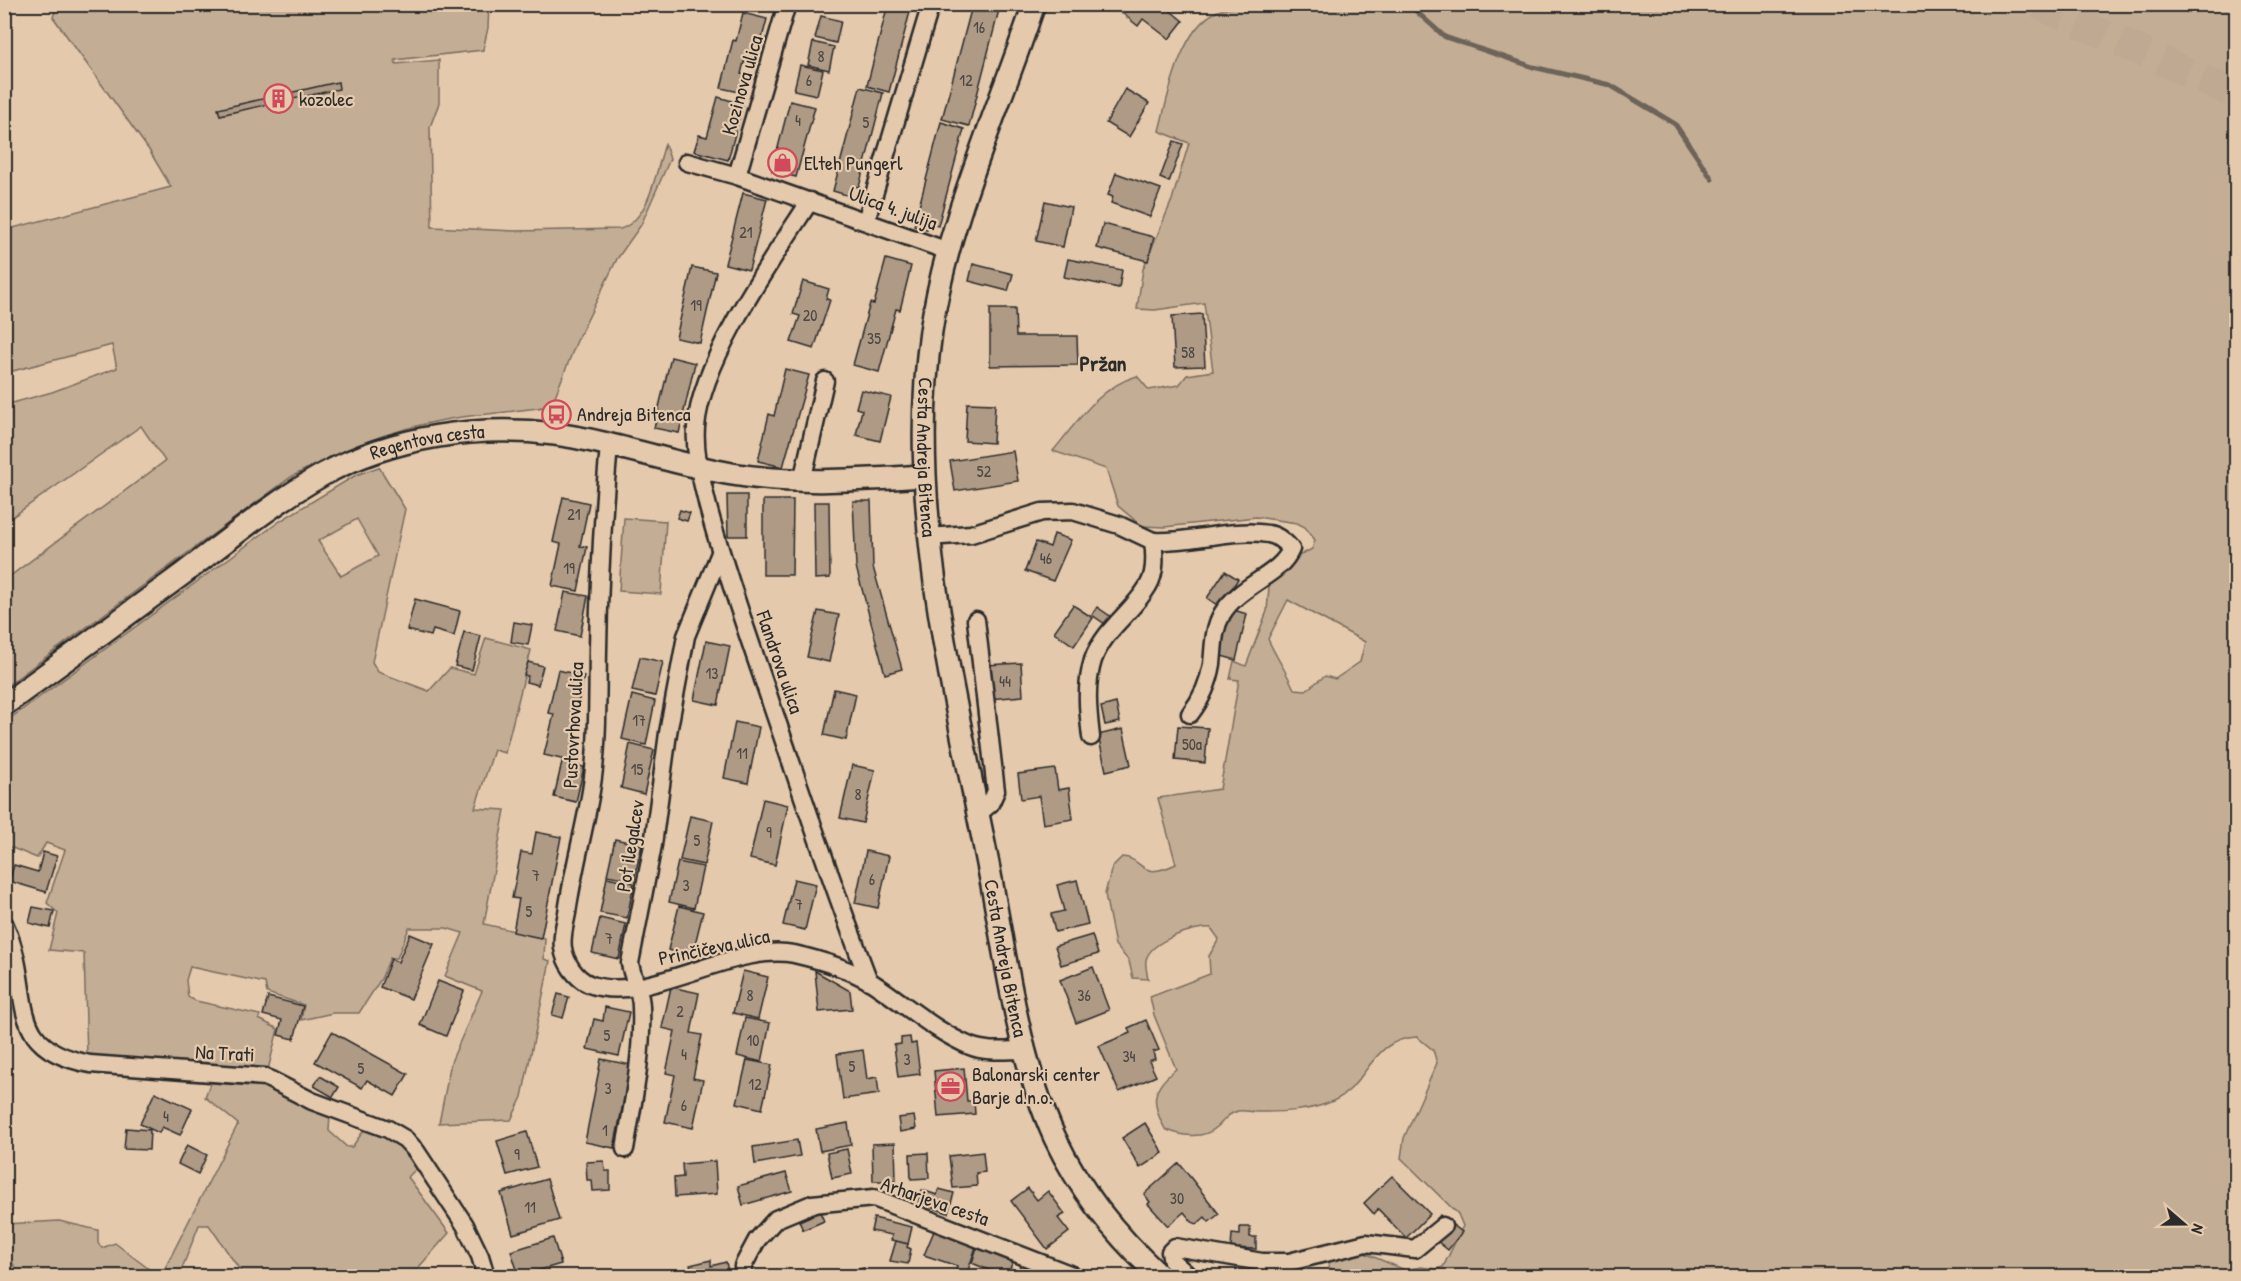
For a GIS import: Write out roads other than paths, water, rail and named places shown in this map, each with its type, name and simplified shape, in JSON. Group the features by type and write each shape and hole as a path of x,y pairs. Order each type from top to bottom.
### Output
{"street":[{"name":"Kozinova ulica","path":"737,176 787,4"},
{"path":"866,221 931,4"},
{"name":"Cesta Andreja Bitenca","path":"1034,4 965,194 948,250 928,356 923,425 928,537 978,814 1025,1050 1043,1108 1068,1162 1110,1224 1160,1276"},
{"name":"Ulica 4. julija","path":"687,162 737,176 948,250"},
{"name":"Flandrova ulica","path":"810,201 730,331 705,388 696,426 698,468 720,553 844,915 869,981"},
{"path":"802,482 825,381"},
{"name":"Regentova cesta","path":"4,705 291,494 351,461 423,439 472,432 536,432 609,445 698,468 764,479 802,482 924,476"},
{"name":"Pustovrhova ulica","path":"599,987 579,978 565,959 562,945 593,784 600,571 609,445"},
{"path":"928,537 971,534 1042,512 1073,511 1119,525 1154,541 1178,542 1209,537 1269,534 1283,540 1292,549 1287,560 1241,590 1222,614 1213,638 1212,664 1206,685 1190,714"},
{"path":"1091,738 1087,692 1094,659 1107,633 1148,586 1155,563 1154,541"},
{"name":"Pot ilegalcev","path":"625,1149 640,1062 639,986 631,975 630,963 653,845 668,733 684,647 720,553"},
{"path":"976,620 996,792 990,804 978,814"},
{"name":"Na Trati","path":"4,923 18,960 27,1033 47,1052 65,1059 90,1064 265,1077 312,1101 388,1129 405,1139 416,1151 465,1225 480,1256 486,1276"},
{"name":"Prinčičeva ulica","path":"599,987 639,986 714,964 782,953 833,964 869,981"},
{"path":"869,981 970,1046 995,1050 1025,1050"},
{"name":"Arharjeva cesta","path":"743,1276 743,1266 757,1240 776,1219 812,1204 874,1198 1072,1275"},
{"path":"1189,1276 1172,1261 1170,1252 1175,1247 1230,1259 1262,1263 1289,1262 1366,1243 1415,1249 1443,1226"}],"waterway":[{"path":"1408,4 1445,37 1533,67 1610,85 1675,124 1712,179"}],"tunnel":[{"path":"2038,4 2236,95"}],"place":[{"name":"kozolec","path":"278,99"},
{"name":"Elteh Pungerl","path":"783,163"},
{"name":"Andreja Bitenca","path":"556,414"},
{"name":"Balonarski center Barje d.n.o.","path":"951,1086"}],"district":[{"name":"Pržan","path":"1103,363"}]}
